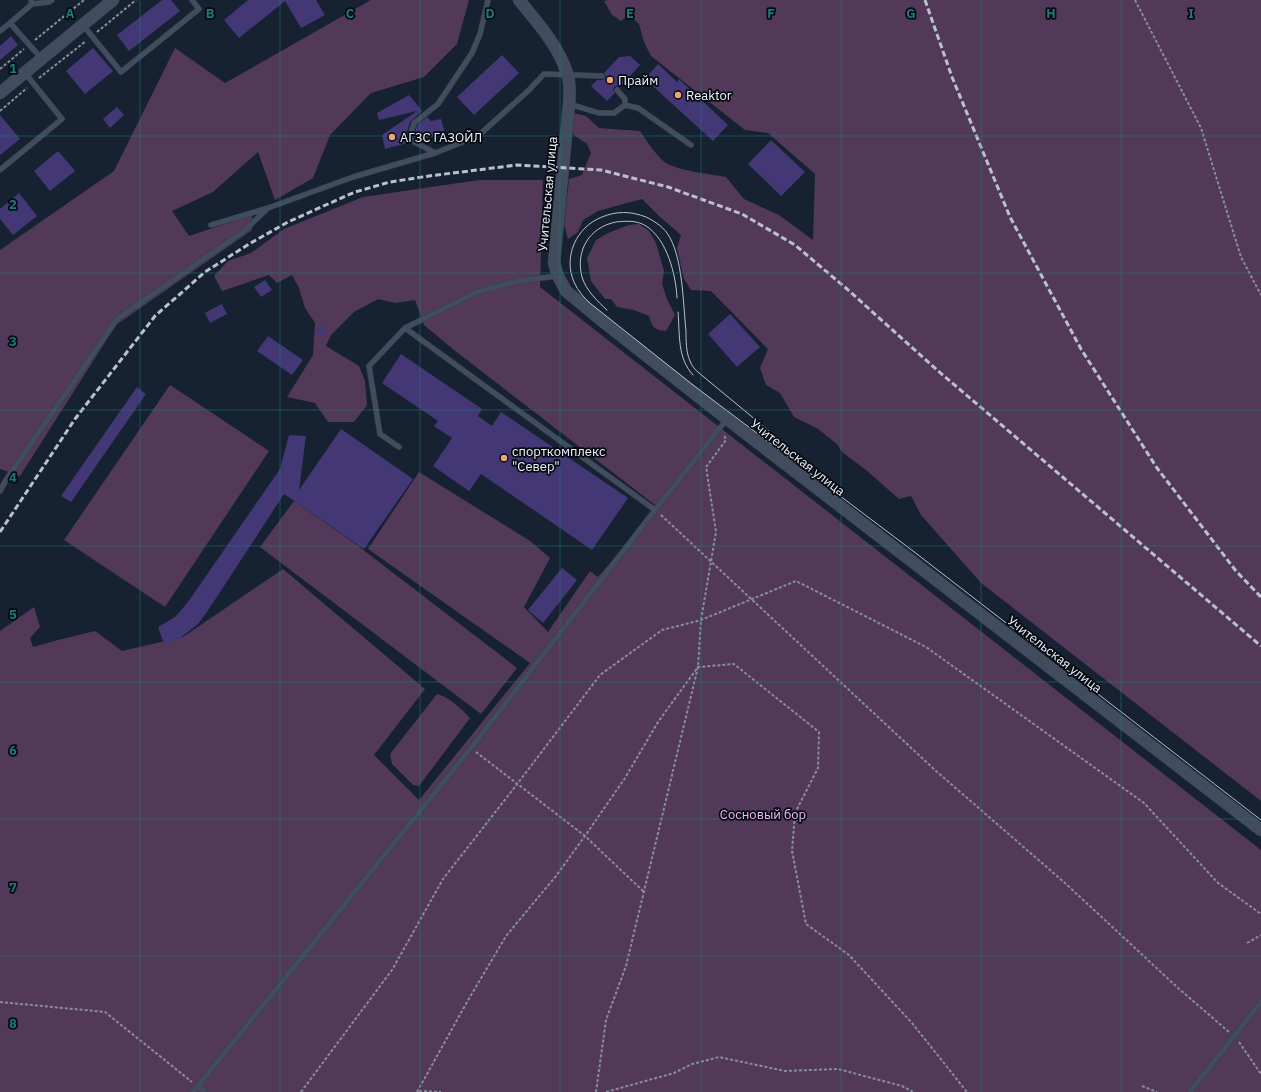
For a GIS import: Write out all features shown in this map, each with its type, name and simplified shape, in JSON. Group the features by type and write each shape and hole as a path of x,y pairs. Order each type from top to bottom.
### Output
{"main road":[{"path":"0,93 113,0"},
{"name":"Учительская улица","path":"519,0 557,50 568,74 570,104 554,262 558,276 566,291 724,422 1261,830"}],"lane":[{"path":"0,31 32,2 50,2 52,0"},
{"path":"83,24 121,72 199,9 192,0"},
{"path":"435,153 409,139 414,123 438,104 472,53 480,34 488,0"},
{"path":"10,23 42,59"},
{"path":"0,170 62,119 25,73"},
{"path":"211,224 268,208 353,177 435,153 478,136 529,90 544,74 602,76"},
{"path":"617,90 625,99 625,105"},
{"path":"570,104 599,113 614,113 625,105 638,108 691,145"},
{"path":"0,491 10,474 117,319 244,231 268,208"},
{"path":"399,447 380,434 369,366 405,328 477,292 518,281 558,276"},
{"path":"405,328 655,510"},
{"path":"193,1092 471,748 724,422"},
{"path":"1190,1092 1261,1002"},
{"path":"198,1086 205,1092"}],"path":[{"path":"0,69 84,0"},
{"path":"0,111 136,0"},
{"path":"1135,0 1201,128 1241,257 1261,295"},
{"path":"596,1092 606,1020 626,966 698,667 701,620 716,532 706,468 726,440 724,422"},
{"path":"655,510 936,771 1065,883 1178,988 1235,1036 1261,1074"},
{"path":"301,1092 392,970 443,879 518,784 600,675 662,630 701,620 752,600 796,580 926,647 1144,803 1218,883 1261,914"},
{"path":"441,1092 417,1091 506,936 556,876 585,836 626,778 658,722 698,667 734,664 819,732 818,768 795,813 792,851 806,924 849,955 912,1023 967,1092"},
{"path":"471,748 585,836 644,892"},
{"path":"1247,943 1261,935"},
{"path":"0,1002 105,1012 198,1086"},
{"path":"606,1092 660,1077 692,1064 719,1057 785,1072 838,1069 902,1086 913,1092"},
{"path":"1142,1086 1157,1092"}],"green space":[{"path":"371,0 469,0 457,44 424,77 371,93 330,135 313,178 275,200 258,152 213,192 172,211 189,236 252,215 252,230 116,325 20,476 0,469 0,250 114,171 175,48 225,83"},
{"path":"1261,0 1261,801 981,583 921,515 911,496 899,499 866,470 842,452 837,444 818,429 794,417 780,393 766,385 760,368 768,349 711,291 691,290 684,279 677,248 681,235 642,199 598,211 583,220 578,232 568,239 564,225 569,179 582,175 591,153 587,144 574,135 569,120 573,113 586,116 599,128 640,131 655,153 666,163 687,170 726,177 744,199 779,215 813,240 815,174 768,133 745,130 651,56 644,42 639,24 629,15 621,21 612,15 604,1"},
{"name":"Сосновый бор","path":"479,180 543,180 540,287 1261,850 1261,1092 0,1092 0,631 34,607 40,627 30,638 33,647 95,631 122,651 183,637 283,569 425,689 374,755 419,800 530,663 368,549 419,472 530,541 550,558 524,607 548,632 590,571 598,577 652,514 655,505 454,350 424,325 415,300 395,303 378,299 354,312 331,335 326,346 359,366 365,381 367,405 354,422 328,422 315,403 287,397 313,355 315,323 305,308 299,288 292,275 277,283 269,275 222,291 214,276 228,261 251,253 284,229 363,197"},
{"path":"639,224 649,231 656,243 664,271 662,284 675,315 666,331 656,329 651,323 649,316 634,310 617,307 611,299 605,299 591,281 587,258 596,240 608,233 629,225"},
{"path":"170,385 269,451 165,607 64,540"},
{"path":"294,501 353,542 517,668 481,714 260,547"},
{"path":"437,694 451,701 470,718 419,786 413,785 392,764 390,754"}],"building":[{"path":"162,0 171,0 180,11 129,51 117,35"},
{"path":"248,0 316,0 325,15 301,28 285,1 239,38 224,20"},
{"path":"11,36 18,45 0,60 0,46"},
{"path":"93,48 113,71 85,94 66,71"},
{"path":"502,55 519,73 474,115 457,97"},
{"path":"630,56 640,65 620,87 614,87 613,90 615,93 607,101 591,86 597,80 602,80 605,78 606,76 604,73 619,57"},
{"path":"658,64 677,82 679,79 728,125 713,141 645,79"},
{"path":"409,95 422,111 410,122 405,138 407,143 385,149 382,135 417,111 379,120 377,113"},
{"path":"117,107 124,115 110,128 103,119"},
{"path":"0,115 20,139 0,155"},
{"path":"427,117 431,121 441,119 445,133 419,140 414,137 417,125"},
{"path":"771,140 805,172 781,196 748,164"},
{"path":"58,151 75,171 50,191 34,171"},
{"path":"19,193 37,216 13,235 0,219 0,209"},
{"path":"265,280 272,290 261,297 254,287"},
{"path":"222,304 227,314 210,323 205,313"},
{"path":"730,314 760,347 737,367 708,334"},
{"path":"320,325 328,330 323,337 315,332"},
{"path":"268,336 303,360 292,375 257,351"},
{"name":"спорткомплекс \"Север\"","path":"401,354 482,409 478,416 492,426 501,412 628,498 592,550 481,474 469,491 433,466 452,438 434,426 438,421 382,383"},
{"path":"137,387 146,394 71,502 61,496"},
{"path":"341,429 413,479 364,549 284,494 198,624 180,638 164,644 158,627 175,617 188,602 280,469 289,435 306,436 299,490"},
{"path":"562,568 577,580 543,623 528,610"}],"tram line":[{"path":"784,446 768,430 698,372 692,365 686,343 683,294 679,267 672,242 665,230 646,217 624,212 602,217 585,228 574,244 570,263 574,282 581,294 591,304 693,385 913,551 1261,820"},
{"path":"607,310 599,303 586,286 580,267 583,249 592,234 599,229 616,222 631,221 642,224 653,232 660,240 669,258 675,279 677,298"},
{"path":"678,312 680,345 684,361 693,375"}],"railway":[{"path":"925,0 952,77 1010,217 1081,349 1157,468 1236,571 1261,597"},
{"path":"0,532 75,419 155,316 205,272 249,244 288,222 355,192 390,182 517,165 601,170 668,187 742,214 795,245 847,289 937,370 1261,646"}],"place":[{"name":"Прайм","path":"610,80"},
{"name":"Reaktor","path":"678,95"},
{"name":"АГЗС ГАЗОЙЛ","path":"392,137"},
{"name":"спорткомплекс \"Север\"","path":"504,458"}]}
